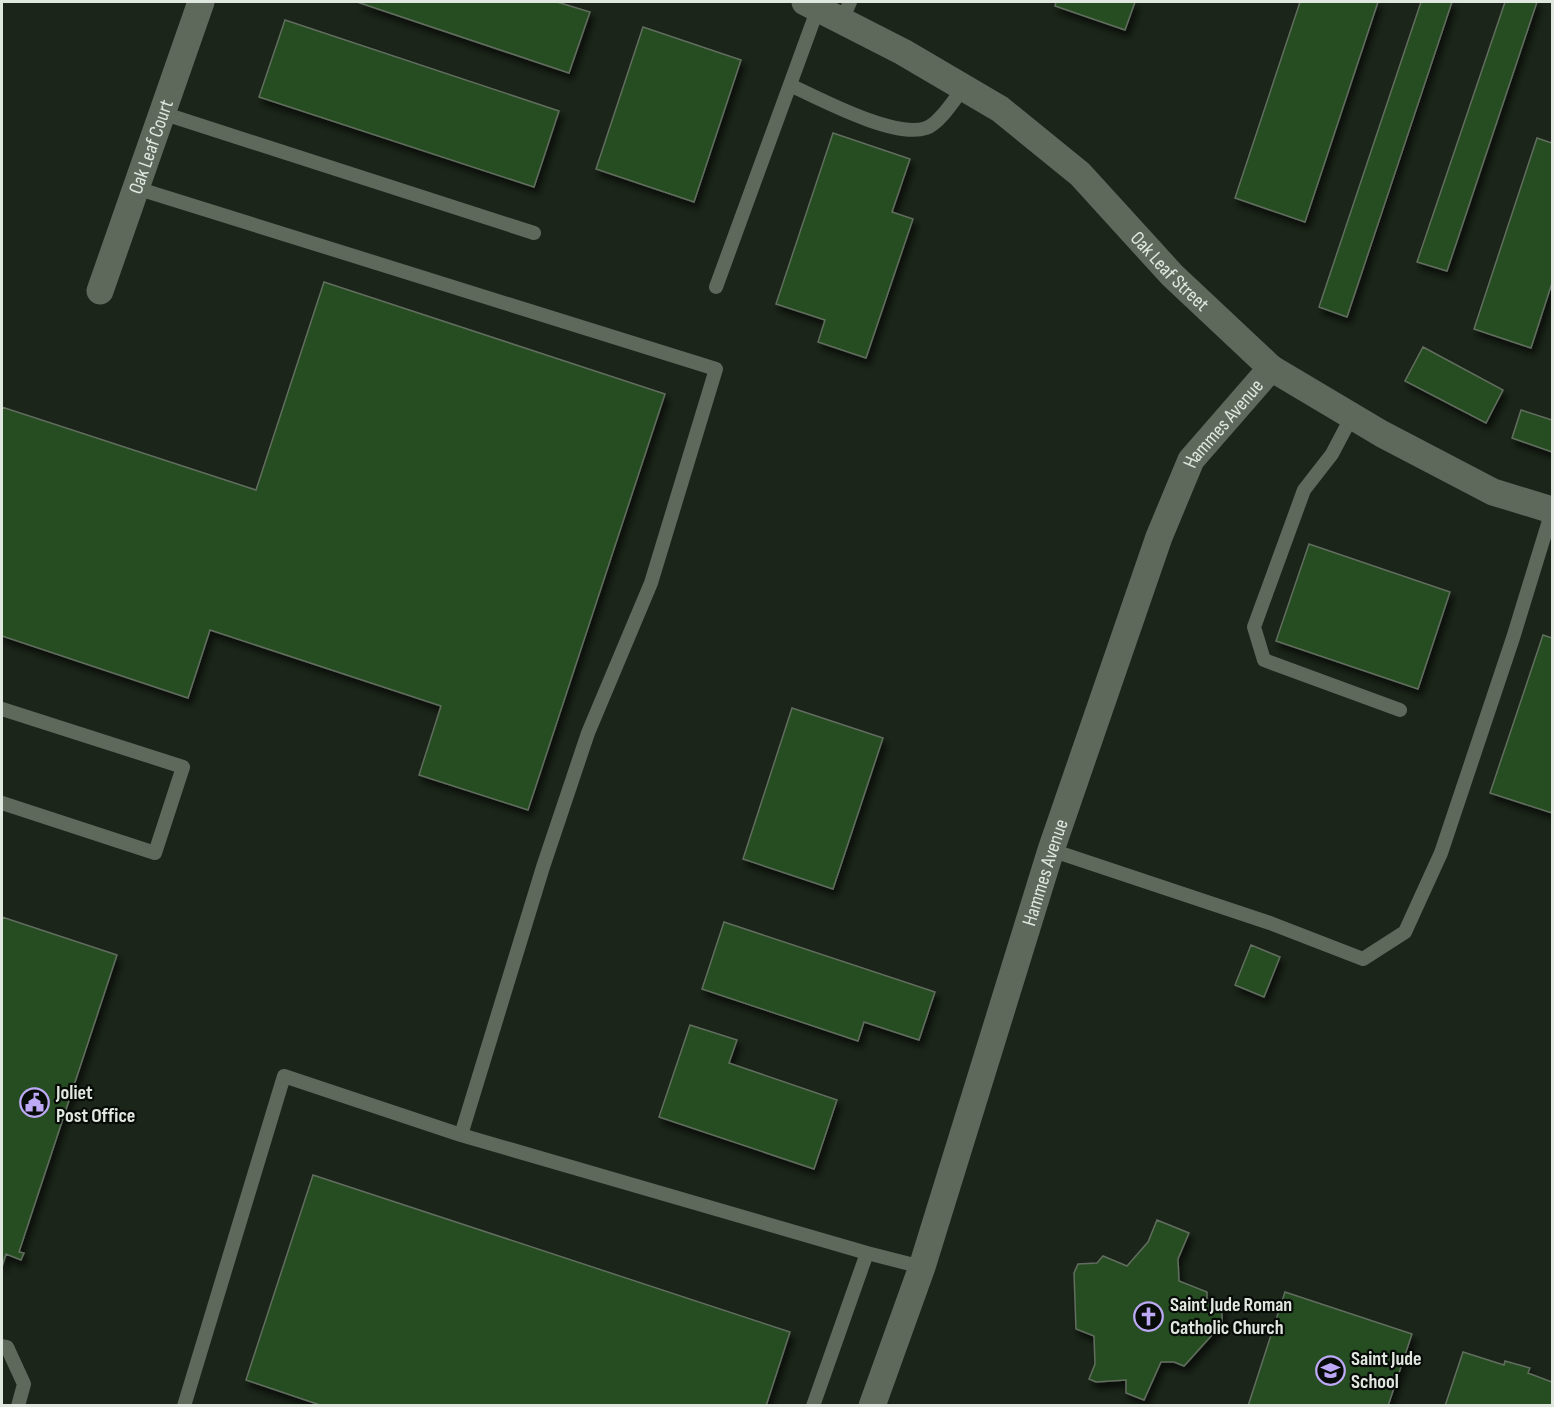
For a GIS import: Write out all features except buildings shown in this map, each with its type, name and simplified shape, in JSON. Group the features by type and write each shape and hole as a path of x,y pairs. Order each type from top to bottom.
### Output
{"street":[{"name":"Oak Leaf Court","path":"100,291 201,2"},
{"name":"Oak Leaf Street","path":"812,5 846,11 903,52 1000,109 1080,174 1172,275 1270,368 1352,416 1493,492 1552,511"},
{"name":"Hammes Avenue","path":"872,1406 922,1267 1052,850 1159,537 1191,460 1270,368"}],"lane":[{"path":"716,287 790,85 812,5"},
{"path":"790,85 875,122 900,130 926,128 945,112 963,88"},
{"path":"162,113 534,233"},
{"path":"136,188 716,369 651,583 588,733 543,867 461,1135"},
{"path":"1352,416 1332,454 1304,490 1254,627 1264,660 1400,710"},
{"path":"1052,850 1270,923 1363,959 1406,932 1440,853 1513,638 1552,511"},
{"path":"2,709 183,767 155,853 2,802"},
{"path":"184,1406 284,1076 461,1135 922,1267"},
{"path":"813,1406 867,1253"},
{"path":"2,1346 7,1347 24,1384 18,1406"}],"place":[{"name":"Joliet Post Office","path":"35,1103"},
{"name":"Saint Jude Roman Catholic Church","path":"1149,1316"},
{"name":"Saint Jude School","path":"1330,1370"}]}
